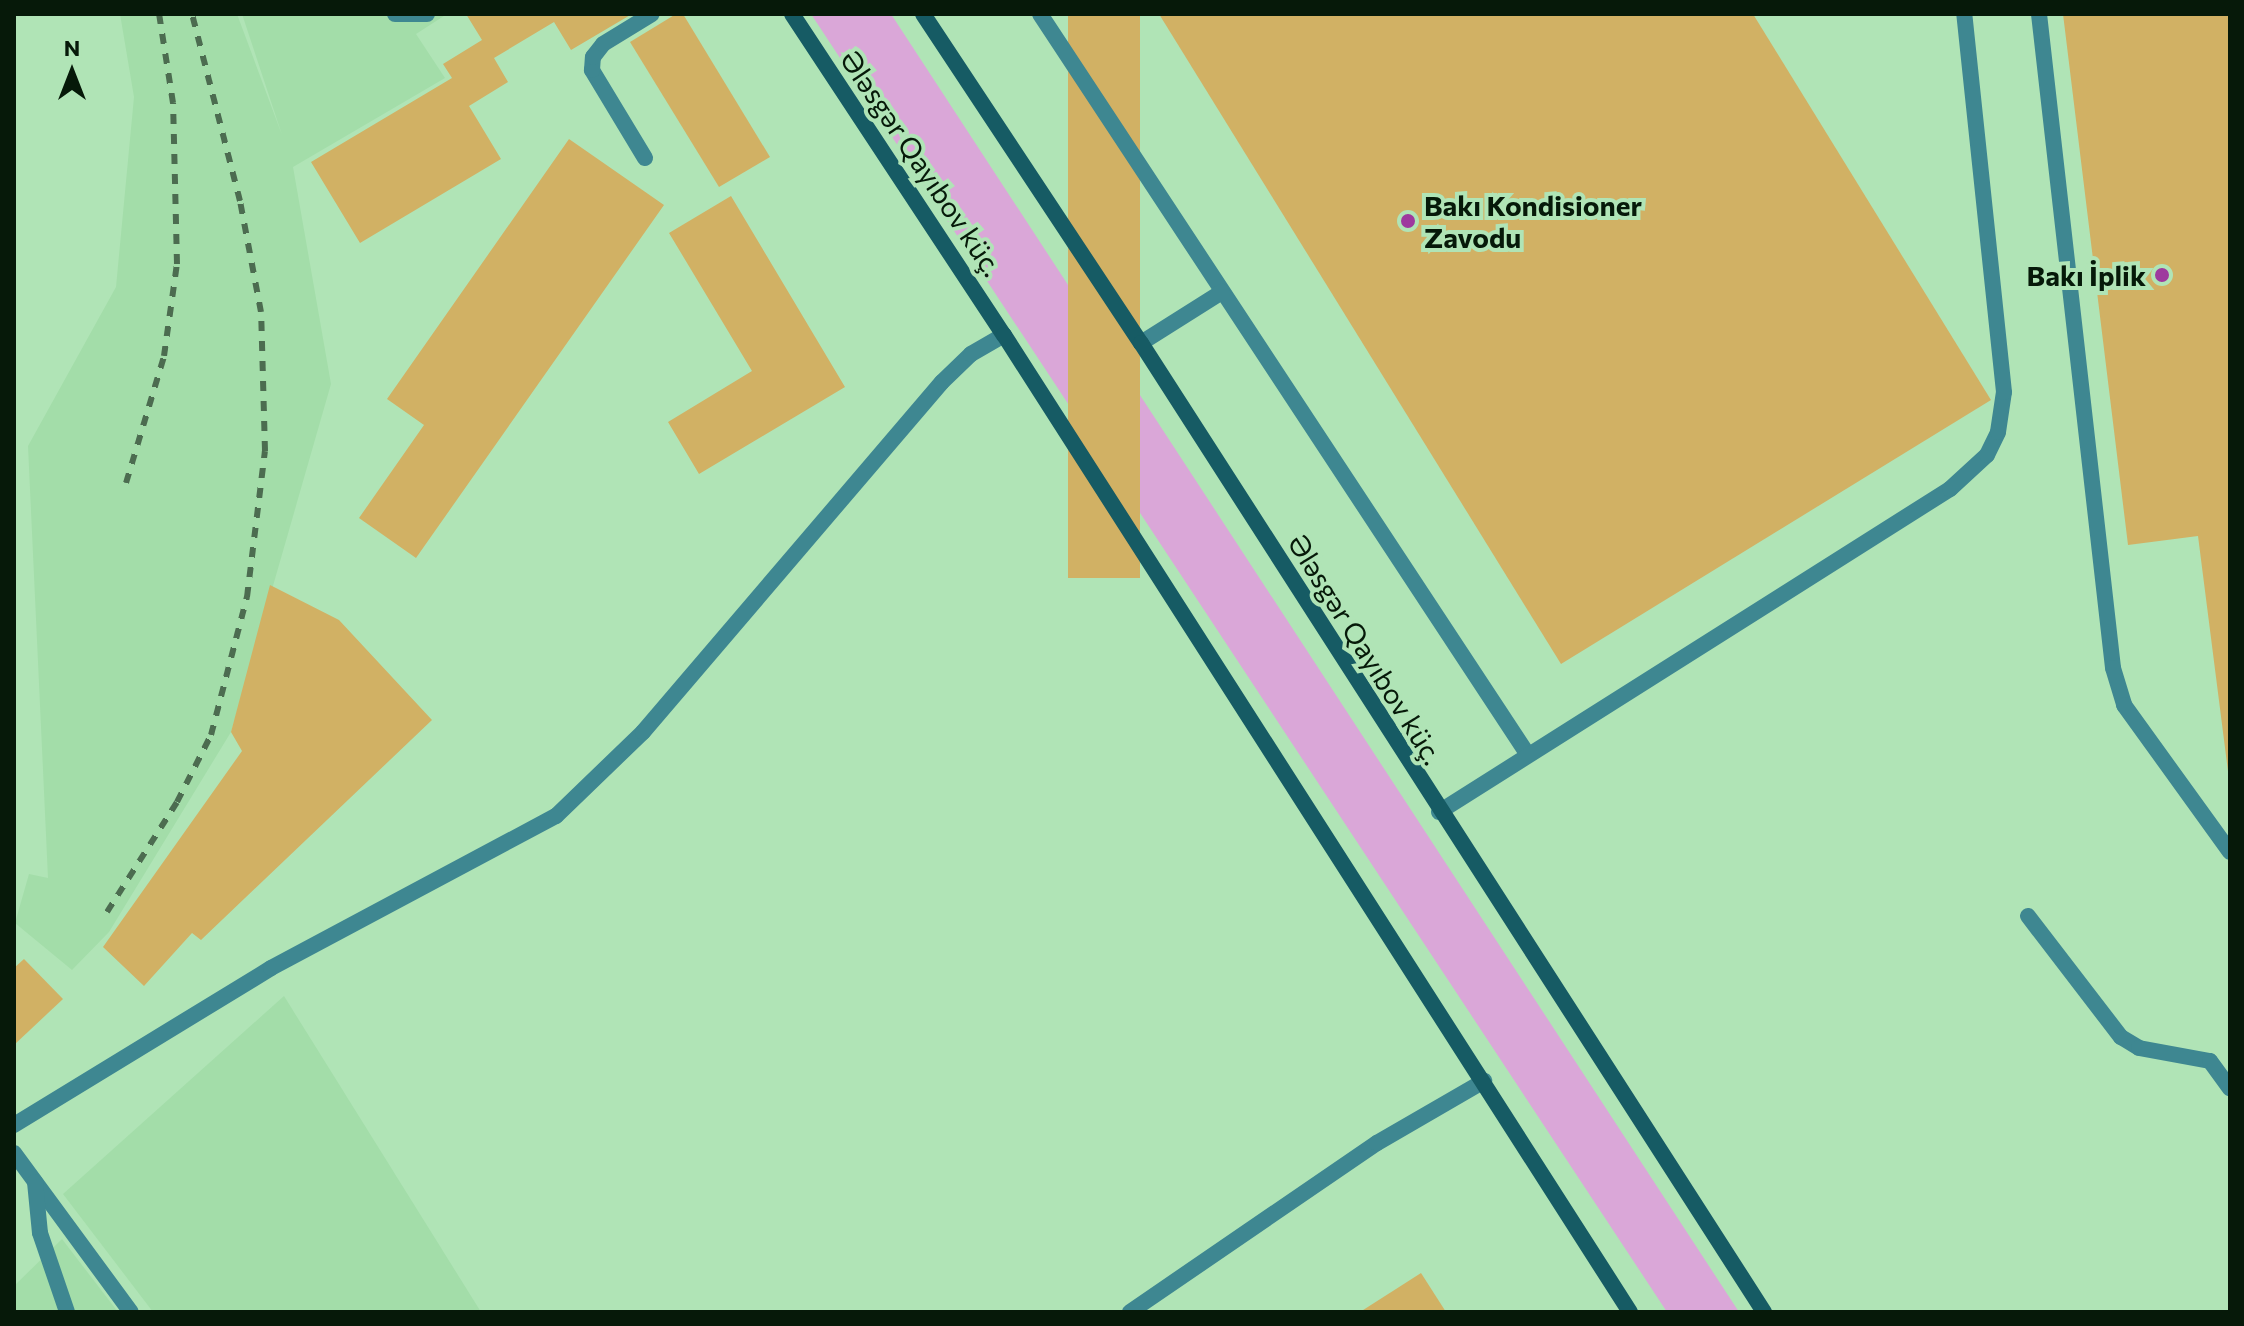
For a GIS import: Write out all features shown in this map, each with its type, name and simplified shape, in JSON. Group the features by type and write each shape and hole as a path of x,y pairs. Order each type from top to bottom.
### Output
{"main road":[{"name":"Ələsgər Qayıbov küç.","path":"792,14 1004,335 1630,1312"},
{"name":"Ələsgər Qayıbov küç.","path":"923,14 1141,343 1439,812 1764,1312"}],"street":[{"path":"395,14 427,14"},
{"path":"645,158 592,70 593,57 603,44 652,14"},
{"path":"1040,14 1528,755"},
{"path":"1439,812 1950,489 1987,455 1998,432 2004,392 1964,14"},
{"path":"2039,14 2113,668 2124,705 2230,852"},
{"path":"1141,343 1222,292"},
{"path":"14,1125 271,968 556,816 643,732 942,382 971,354 1004,335"},
{"path":"2028,916 2121,1037 2139,1048 2210,1061 2230,1089"},
{"path":"1130,1312 1377,1143 1484,1081"},
{"path":"14,1153 131,1312"},
{"path":"35,1182 40,1233 67,1312"}],"shaded area":[{"path":"120,14 237,14 282,135 242,14 447,14 416,34 445,78 293,167 331,384 231,732 109,932 72,970 15,923 29,874 48,878 28,446 116,287 134,97"},
{"path":"811,14 891,14 1739,1312 1667,1312"},
{"path":"284,996 481,1312 153,1312 63,1194"},
{"path":"62,1239 118,1312 14,1312 14,1286"}],"building":[{"path":"466,14 632,14 571,50 554,22 494,58 508,82 469,106 501,159 360,243 311,162 452,78 443,64 482,40"},
{"path":"676,14 683,14 770,157 719,187 630,42"},
{"path":"1068,14 1140,14 1140,578 1068,578"},
{"path":"1159,14 1753,14 1991,400 1561,664"},
{"name":"Bakı İplik","path":"2063,14 2230,14 2230,787 2198,536 2128,545"},
{"path":"569,139 664,205 416,558 359,518 424,425 387,399"},
{"path":"731,196 845,387 699,474 668,422 752,371 669,233"},
{"path":"270,585 339,620 432,720 201,940 192,933 144,986 103,947 242,751 231,732"},
{"path":"24,959 63,999 14,1045 14,968"},
{"path":"1421,1273 1446,1312 1360,1312"}],"railway":[{"path":"126,483 164,356 177,264 173,103 159,14"},
{"path":"107,912 177,802 211,735 247,597 265,451 261,312 240,201 192,14"}],"place":[{"name":"Bakı Kondisioner Zavodu","path":"1408,221"},
{"name":"Bakı İplik","path":"2162,275"}]}
